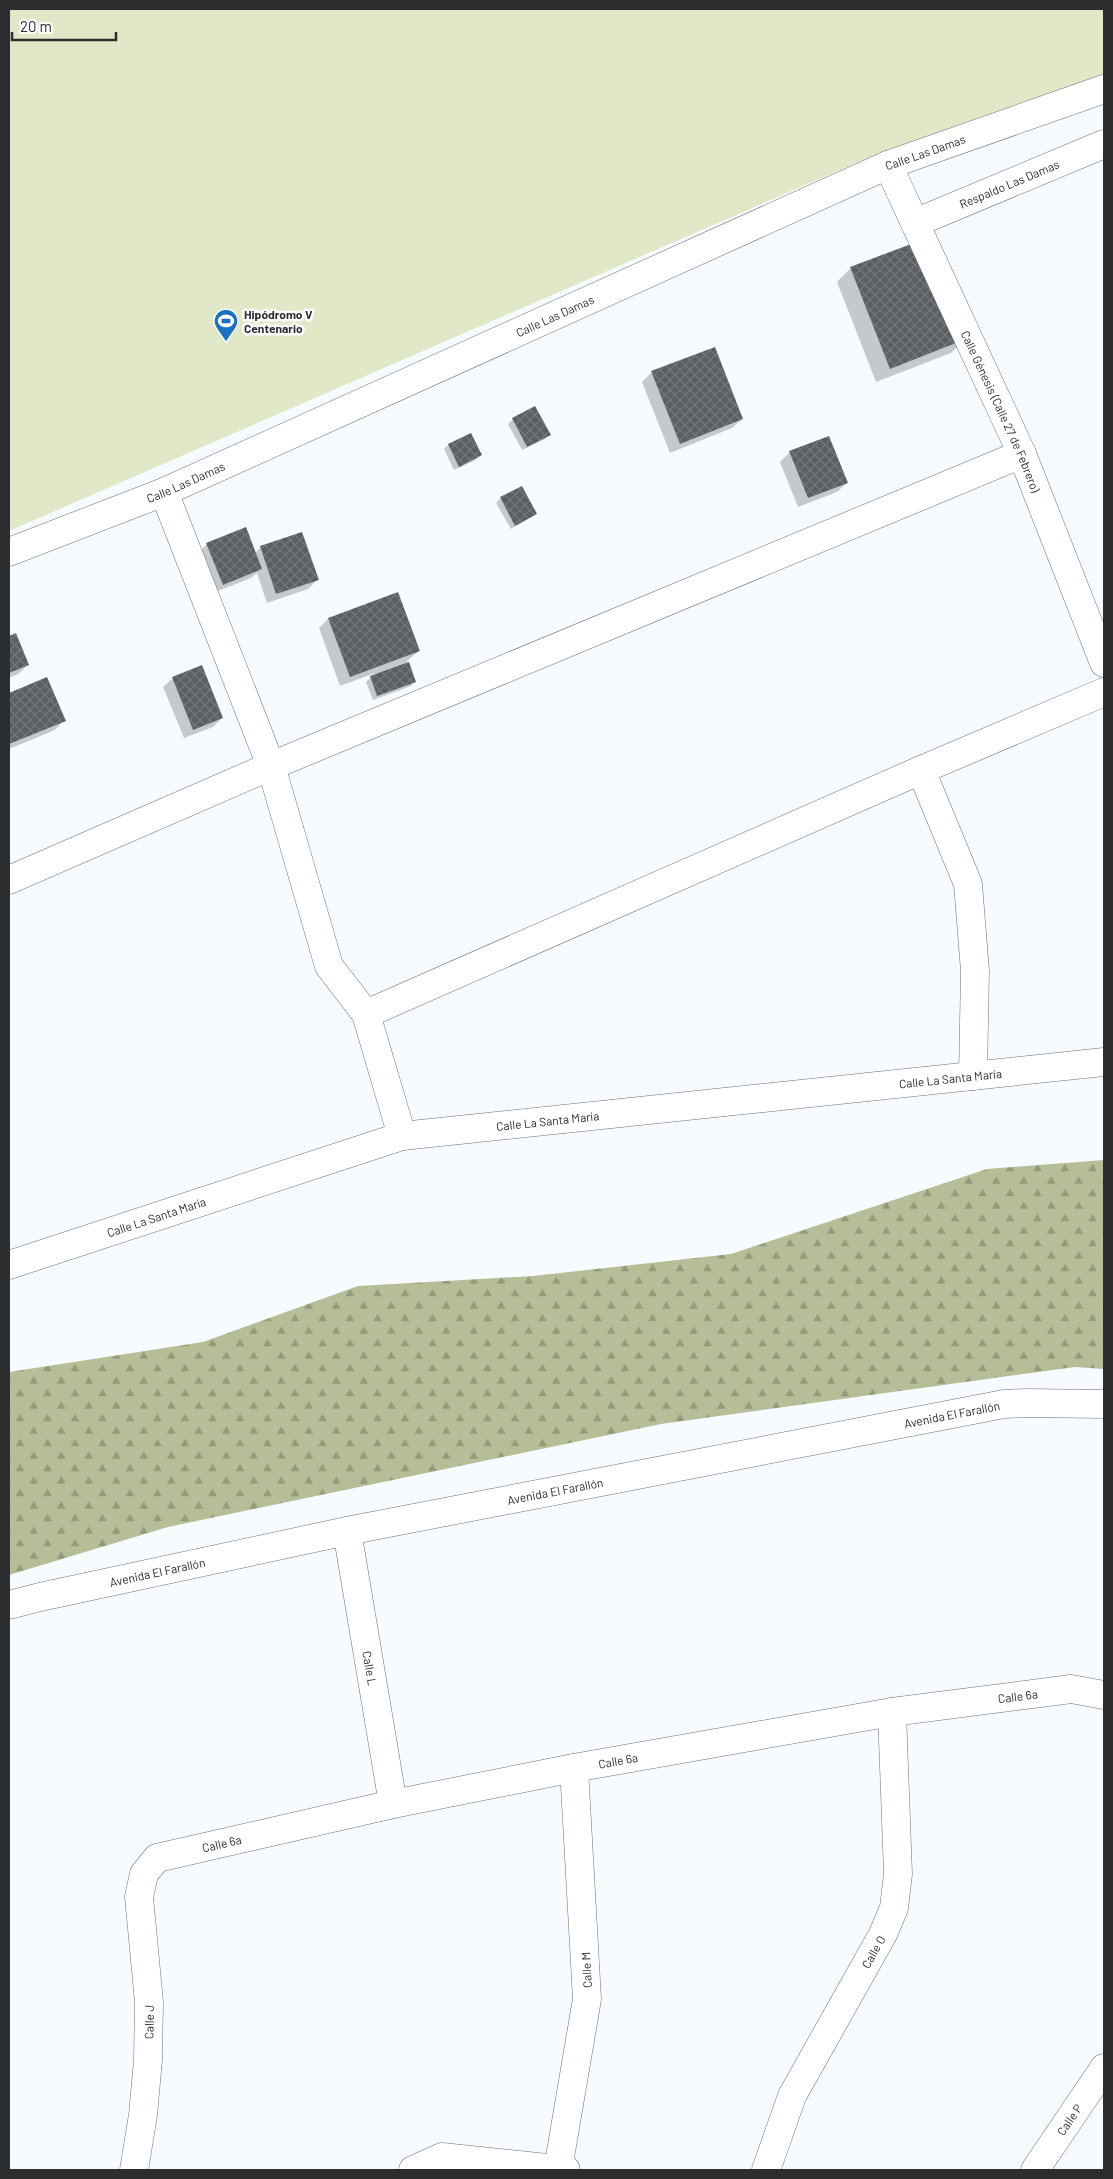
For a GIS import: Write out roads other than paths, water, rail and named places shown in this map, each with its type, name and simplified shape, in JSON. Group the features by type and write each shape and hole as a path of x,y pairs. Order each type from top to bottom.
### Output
{"street":[{"name":"Calle Las Damas","path":"9,552 164,492 888,165 1104,89"},
{"name":"Respaldo Las Damas","path":"915,223 1104,144"},
{"name":"Calle Génesis (Calle 27 de Febrero)","path":"888,165 1022,454 1104,663"},
{"path":"9,880 271,766 1022,454"},
{"path":"164,492 271,766 329,966 366,1014 402,1136"},
{"path":"366,1014 921,770 1104,692"},
{"path":"921,770 968,884 975,971 974,1076"},
{"name":"Calle La Santa María","path":"9,1265 402,1136 1104,1062"},
{"name":"Avenida El Farallón","path":"9,1605 347,1531 1004,1404 1104,1404"},
{"name":"Calle L","path":"347,1531 393,1804"},
{"name":"Calle 6a","path":"144,1874 157,1858 393,1804 574,1768 892,1712 1071,1689 1104,1695"},
{"name":"Calle O","path":"766,2170 792,2096 884,1934 894,1908 898,1874 892,1712"},
{"name":"Calle M","path":"562,2170 587,1999 574,1768"},
{"name":"Calle J","path":"134,2170 143,2115 148,2060 149,2002 139,1897 144,1874"},
{"name":"Calle P","path":"1035,2170 1104,2068"},
{"path":"413,2170 442,2157 562,2170"}],"place":[{"name":"Hipódromo V Centenario","path":"226,342"}]}
